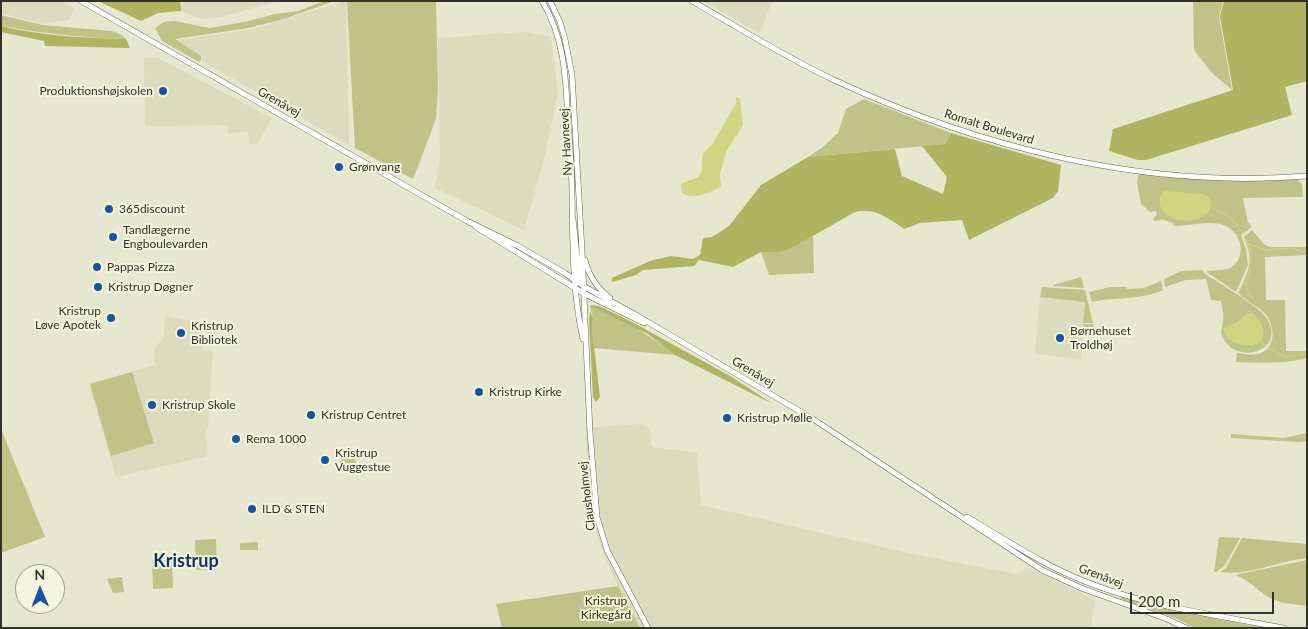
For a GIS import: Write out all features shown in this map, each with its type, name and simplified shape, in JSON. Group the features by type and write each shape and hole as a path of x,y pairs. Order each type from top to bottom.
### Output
{"street":[{"name":"Grenåvej","path":"81,1 467,221 490,231 636,314 813,419 1042,570 1082,588 1167,619 1186,628"},
{"name":"Ny Havnevej","path":"542,1 554,26 565,69 572,188 573,278"},
{"name":"Ny Havnevej","path":"550,1 560,22 569,55 582,251 581,284"},
{"name":"Romalt Boulevard","path":"692,1 834,80 897,107 970,133 1030,150 1088,163 1157,173 1240,178 1307,176"},
{"path":"571,211 575,225 581,284"},
{"name":"Grenåvej","path":"467,221 489,237 583,293 668,333"},
{"path":"582,251 589,274 597,287 636,314"},
{"name":"Clausholmvej","path":"573,278 585,352"},
{"name":"Clausholmvej","path":"581,284 594,488 601,533 607,550 648,628"},
{"name":"Grenåvej","path":"928,495 1046,563 1083,581 1116,593 1157,604 1284,628"}],"shaded area":[{"path":"1,1 62,1 75,9 69,20 39,23 1,13"},
{"path":"98,1 180,1 181,11 158,13 141,21"},
{"path":"180,1 278,1 221,17 202,19 181,11"},
{"path":"346,1 349,145 204,62 201,56 177,40 253,29"},
{"path":"703,1 772,1 760,33"},
{"path":"1224,1 1307,1 1307,81 1285,87 1292,115 1146,160 1138,160 1109,151 1113,129 1233,90 1220,16"},
{"path":"1,26 48,34 126,39 130,48 45,46 44,41 1,32"},
{"path":"523,32 551,37 558,94 543,163 524,230 435,188 440,159 438,38"},
{"path":"144,58 158,58 272,118 258,143 249,145 248,132 228,133 228,125 148,126 145,124"},
{"path":"736,97 740,99 743,125 727,150 720,173 721,186 697,196 682,193 681,184 698,177 702,170 704,152 711,146 736,104"},
{"path":"951,133 1061,165 1058,191 1053,198 969,240 962,220 920,223 904,229 881,214 862,211 855,212 788,250 761,252 733,267 699,260 694,266 643,270 636,275 612,282 612,278 650,261 671,256 693,259 700,255 703,238 712,237 729,226 761,185 808,157 895,149 902,176 943,194 947,177 922,146 945,144"},
{"path":"1165,191 1202,194 1208,198 1211,205 1205,215 1200,218 1194,220 1175,219 1170,217 1161,208 1160,198"},
{"name":"Børnehuset Troldhøj","path":"1040,297 1085,302 1081,359 1035,354"},
{"path":"591,305 599,306 632,322 730,376 773,404 675,355 648,334 590,307"},
{"path":"590,311 593,318 592,330 600,397 596,402 593,397"},
{"path":"1252,313 1262,325 1262,341 1246,345 1229,340 1224,328"},
{"name":"Kristrup Skole","path":"165,316 199,322 202,350 213,351 208,425 205,432 208,456 116,477 89,384 155,365 154,349 164,337"},
{"path":"641,424 649,428 652,447 697,453 701,505 908,553 1017,574 1028,567 1095,600 1091,628 640,628 601,548 591,515 585,428"}],"green space":[{"path":"324,1 335,1 281,20 248,28 175,39 201,56 199,62 162,41 155,28 164,22 174,21 210,28 298,11"},
{"path":"347,1 436,1 438,88 436,119 413,179 355,148"},
{"path":"1193,1 1223,1 1219,16 1232,90 1212,73 1194,50"},
{"path":"1,15 42,25 112,31 126,39 37,32 1,26"},
{"path":"864,99 951,133 945,144 808,157 823,147 838,133 846,109"},
{"path":"1139,173 1213,180 1297,179 1302,184 1303,197 1243,198 1248,222 1252,227 1241,235 1246,249 1248,265 1236,292 1207,271 1228,269 1238,260 1241,249 1235,233 1220,224 1174,226 1173,223 1161,219 1154,221 1153,218 1157,215 1156,211 1150,212 1141,204 1137,182"},
{"path":"1252,230 1264,244 1270,247 1307,247 1307,255 1265,257 1266,300 1285,300 1286,351 1307,351 1307,358 1281,362 1236,362 1237,353 1261,353 1272,342 1271,325 1266,315 1238,293 1247,274 1250,258 1244,237"},
{"path":"813,234 814,273 769,275 761,252 788,250"},
{"path":"1203,270 1204,273 1244,299 1264,315 1271,327 1271,337 1267,345 1260,350 1250,353 1240,352 1230,347 1221,333 1223,315 1221,301 1211,300 1206,279 1186,280 1165,287 1164,279 1181,271"},
{"path":"1081,277 1084,288 1053,286 1053,285"},
{"path":"1161,281 1163,290 1145,296 1092,302 1089,292 1110,287 1144,288"},
{"path":"1042,287 1085,290 1093,323 1083,323 1085,302 1040,297"},
{"path":"590,307 613,315 655,340 675,355 594,348 593,318"},
{"path":"1083,324 1093,324 1097,334 1082,336"},
{"path":"132,372 154,443 111,456 90,384"},
{"path":"1,429 45,537 1,553"},
{"path":"1307,433 1307,441 1299,442 1231,438 1231,434 1284,438"},
{"path":"355,458 356,465 341,467 340,460"},
{"path":"1219,537 1240,538 1225,565 1216,572 1214,571"},
{"path":"1242,538 1307,544 1307,558 1242,572 1220,572 1226,568"},
{"path":"216,539 217,569 196,570 195,540"},
{"path":"258,542 258,550 240,550 240,543"},
{"path":"152,560 172,560 173,588 153,589"},
{"path":"1307,560 1307,606 1277,601 1235,575"},
{"path":"122,577 124,592 113,593 107,579"},
{"name":"Kristrup Kirkegård","path":"618,586 640,628 502,628 496,604"},
{"path":"1121,597 1179,612 1265,628 1194,628 1178,619 1120,599"}],"waterway":[{"path":"1210,207 1231,218 1243,233"},
{"path":"1244,236 1251,260 1246,287 1256,303"},
{"path":"1248,244 1266,250 1291,248 1305,252"},
{"path":"1261,342 1266,346"},
{"path":"1270,348 1285,357 1307,354"}],"place":[{"name":"Produktionshøjskolen","path":"163,91"},
{"name":"Grønvang","path":"339,167"},
{"name":"365discount","path":"109,209"},
{"name":"Tandlægerne Engboulevarden","path":"113,237"},
{"name":"Pappas Pizza","path":"97,267"},
{"name":"Kristrup Døgner","path":"98,287"},
{"name":"Kristrup Løve Apotek","path":"111,318"},
{"name":"Kristrup Bibliotek","path":"181,333"},
{"name":"Børnehuset Troldhøj","path":"1060,338"},
{"name":"Kristrup Kirke","path":"479,392"},
{"name":"Kristrup Skole","path":"152,405"},
{"name":"Kristrup Centret","path":"311,415"},
{"name":"Kristrup Mølle","path":"727,418"},
{"name":"Rema 1000","path":"236,439"},
{"name":"Kristrup Vuggestue","path":"325,460"},
{"name":"ILD & STEN","path":"252,509"}],"district":[{"name":"Kristrup","path":"186,561"}]}
